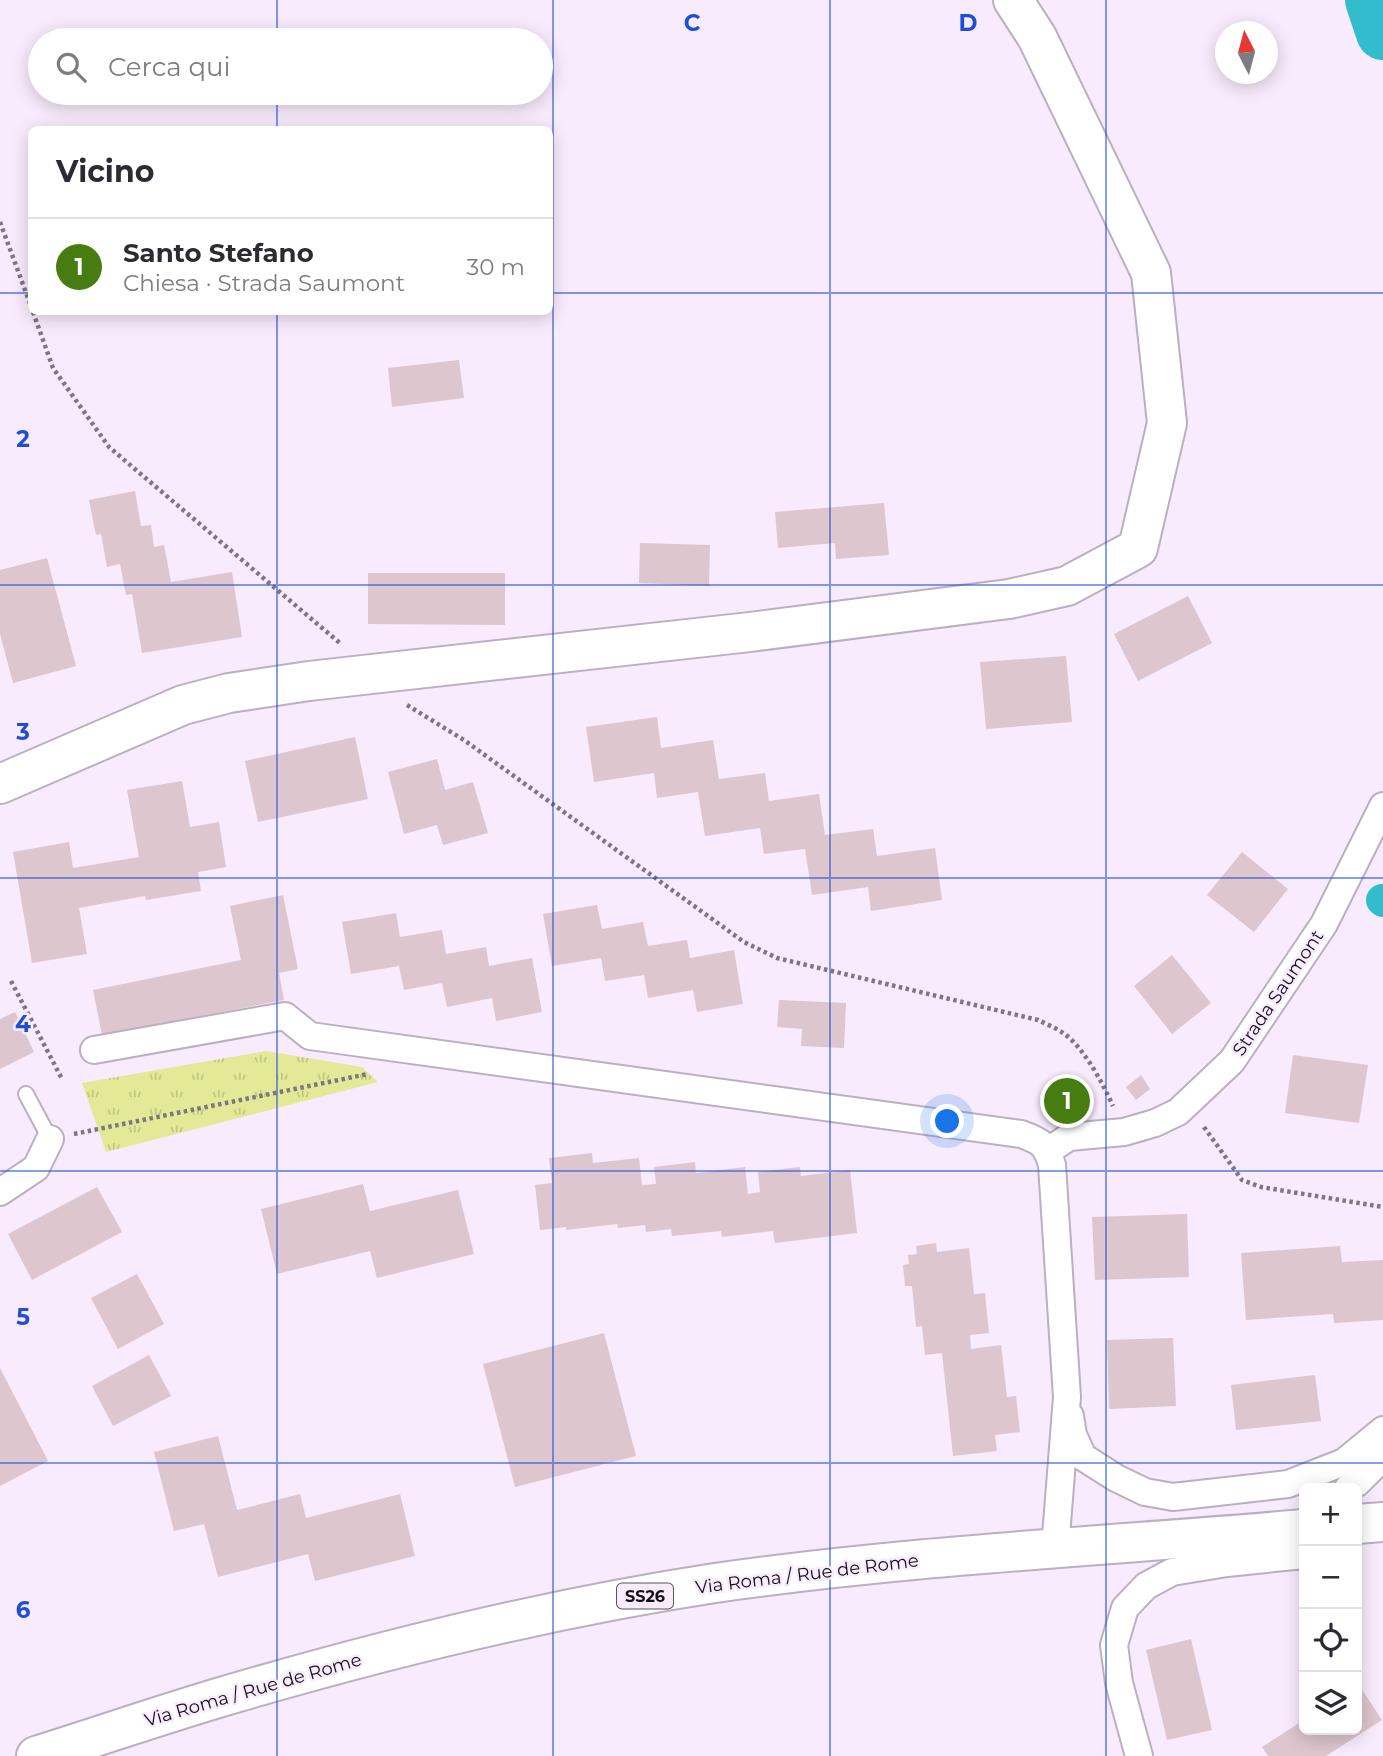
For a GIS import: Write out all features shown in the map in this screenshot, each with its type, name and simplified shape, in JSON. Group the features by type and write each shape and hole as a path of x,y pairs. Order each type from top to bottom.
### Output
{"main road":[{"path":"0,784 183,705 229,693 309,681 750,632 1009,599 1067,586 1138,548 1167,423 1151,273 1037,37 1013,0"},
{"path":"1362,1524 1383,1522"},
{"name":"Via Roma / Rue de Rome","path":"36,1756 226,1695 345,1662 462,1632 566,1610 715,1584 864,1565 1288,1530"}],"street":[{"name":"Strada Saumont","path":"1048,1151 1069,1137 1124,1132 1155,1123 1178,1112 1232,1061 1324,924 1383,806"},
{"path":"94,1050 285,1016 310,1036 1021,1134 1040,1141 1048,1151 1052,1165 1067,1397 1073,1435 1083,1457 1145,1492 1173,1497 1288,1484 1344,1462 1383,1430"},
{"path":"0,1192 36,1168 50,1139"},
{"path":"1055,1549 1067,1397"},
{"path":"1357,1483 1383,1457"},
{"path":"1362,1537 1383,1528"},
{"path":"1139,1756 1119,1683 1114,1645 1125,1608 1146,1586 1172,1572 1299,1556"}],"lane":[{"path":"26,1094 50,1139"}],"path":[{"path":"0,222 28,299"},
{"path":"34,315 53,368 109,447 357,658 361,676"},
{"path":"397,699 464,740 744,942 777,958 1038,1020 1065,1033 1082,1052 1103,1084 1124,1132"},
{"path":"11,981 62,1079"},
{"path":"50,1139 374,1073"},
{"path":"1187,1105 1242,1180 1261,1187 1383,1207"}],"green space":[{"path":"266,1051 362,1067 378,1082 106,1152 82,1083"}],"building":[{"path":"459,360 464,398 392,407 388,368"},
{"path":"135,491 141,526 151,525 154,547 164,545 171,582 232,572 242,637 142,653 132,594 126,595 120,564 107,567 101,534 96,535 89,500"},
{"path":"884,503 889,555 836,559 835,543 778,548 775,512"},
{"path":"640,543 710,545 709,586 639,583"},
{"path":"47,558 76,666 13,683 0,634 0,570"},
{"path":"368,573 505,573 505,625 368,624"},
{"path":"1188,596 1212,643 1138,681 1114,634"},
{"path":"1066,656 1072,722 986,729 980,662"},
{"path":"657,717 661,748 713,740 719,779 765,773 769,801 819,794 825,835 873,829 877,856 935,848 942,900 871,911 868,887 812,895 805,849 764,854 760,828 705,836 698,792 657,798 654,773 594,782 586,727"},
{"path":"355,737 368,799 258,822 245,761"},
{"path":"437,759 445,790 473,782 488,833 443,845 437,825 404,834 388,772"},
{"path":"182,781 190,827 219,822 226,867 198,872 201,891 146,900 145,896 79,908 87,954 32,963 13,852 69,842 73,868 139,857 127,790"},
{"path":"1242,852 1288,889 1254,932 1207,895"},
{"path":"283,895 298,969 279,973 284,1000 102,1035 93,990 241,960 230,906"},
{"path":"597,905 602,929 643,922 648,946 687,940 690,958 734,950 743,1004 697,1012 693,990 648,998 644,975 605,981 601,958 552,966 543,914"},
{"path":"396,913 400,937 442,930 446,954 486,947 489,966 532,958 542,1012 496,1021 492,998 447,1007 442,983 404,990 399,966 351,974 342,922"},
{"path":"1172,955 1211,1003 1172,1034 1134,986"},
{"path":"779,1000 846,1003 844,1048 801,1046 802,1029 777,1027"},
{"path":"15,1012 34,1052 0,1069 0,1019"},
{"path":"1293,1055 1368,1065 1359,1123 1285,1113"},
{"path":"1141,1075 1150,1089 1136,1100 1126,1087"},
{"path":"1053,1089 1084,1094 1081,1115 1051,1109"},
{"path":"592,1153 593,1163 639,1158 642,1185 656,1184 654,1167 695,1162 696,1173 745,1167 748,1194 760,1192 758,1172 800,1167 801,1176 850,1170 857,1233 775,1243 773,1231 722,1237 721,1231 672,1236 671,1229 646,1232 645,1225 618,1228 617,1224 540,1230 535,1185 552,1183 549,1158"},
{"path":"363,1184 370,1211 458,1190 474,1254 377,1278 370,1251 277,1274 261,1209"},
{"path":"97,1187 122,1232 32,1280 8,1234"},
{"path":"1187,1214 1189,1277 1095,1280 1092,1217"},
{"path":"936,1243 937,1252 969,1248 974,1294 985,1293 989,1333 970,1335 971,1349 1001,1345 1007,1397 1016,1396 1020,1432 995,1435 997,1451 953,1456 942,1353 925,1355 922,1326 916,1327 912,1286 905,1286 903,1265 909,1264 908,1255 917,1254 916,1246"},
{"path":"1340,1246 1342,1262 1383,1260 1383,1320 1334,1323 1333,1314 1246,1320 1241,1253"},
{"path":"137,1274 164,1324 118,1349 91,1298"},
{"path":"604,1333 636,1456 515,1487 483,1364"},
{"path":"1173,1338 1176,1406 1109,1409 1107,1340"},
{"path":"149,1355 171,1396 113,1426 92,1386"},
{"path":"0,1368 48,1461 0,1486"},
{"path":"1315,1375 1321,1421 1236,1430 1231,1385"},
{"path":"218,1436 237,1510 300,1494 306,1518 400,1494 415,1556 315,1581 308,1554 218,1577 204,1524 174,1531 154,1452"},
{"path":"1191,1639 1212,1730 1167,1740 1146,1650"},
{"path":"1362,1690 1382,1720 1362,1733"},
{"path":"1299,1723 1299,1735 1359,1735 1326,1756 1268,1756 1262,1747"}],"waterway":[{"path":"1372,0 1383,33"}],"place":[{"name":"Santo Stefano","path":"1067,1101"}]}
